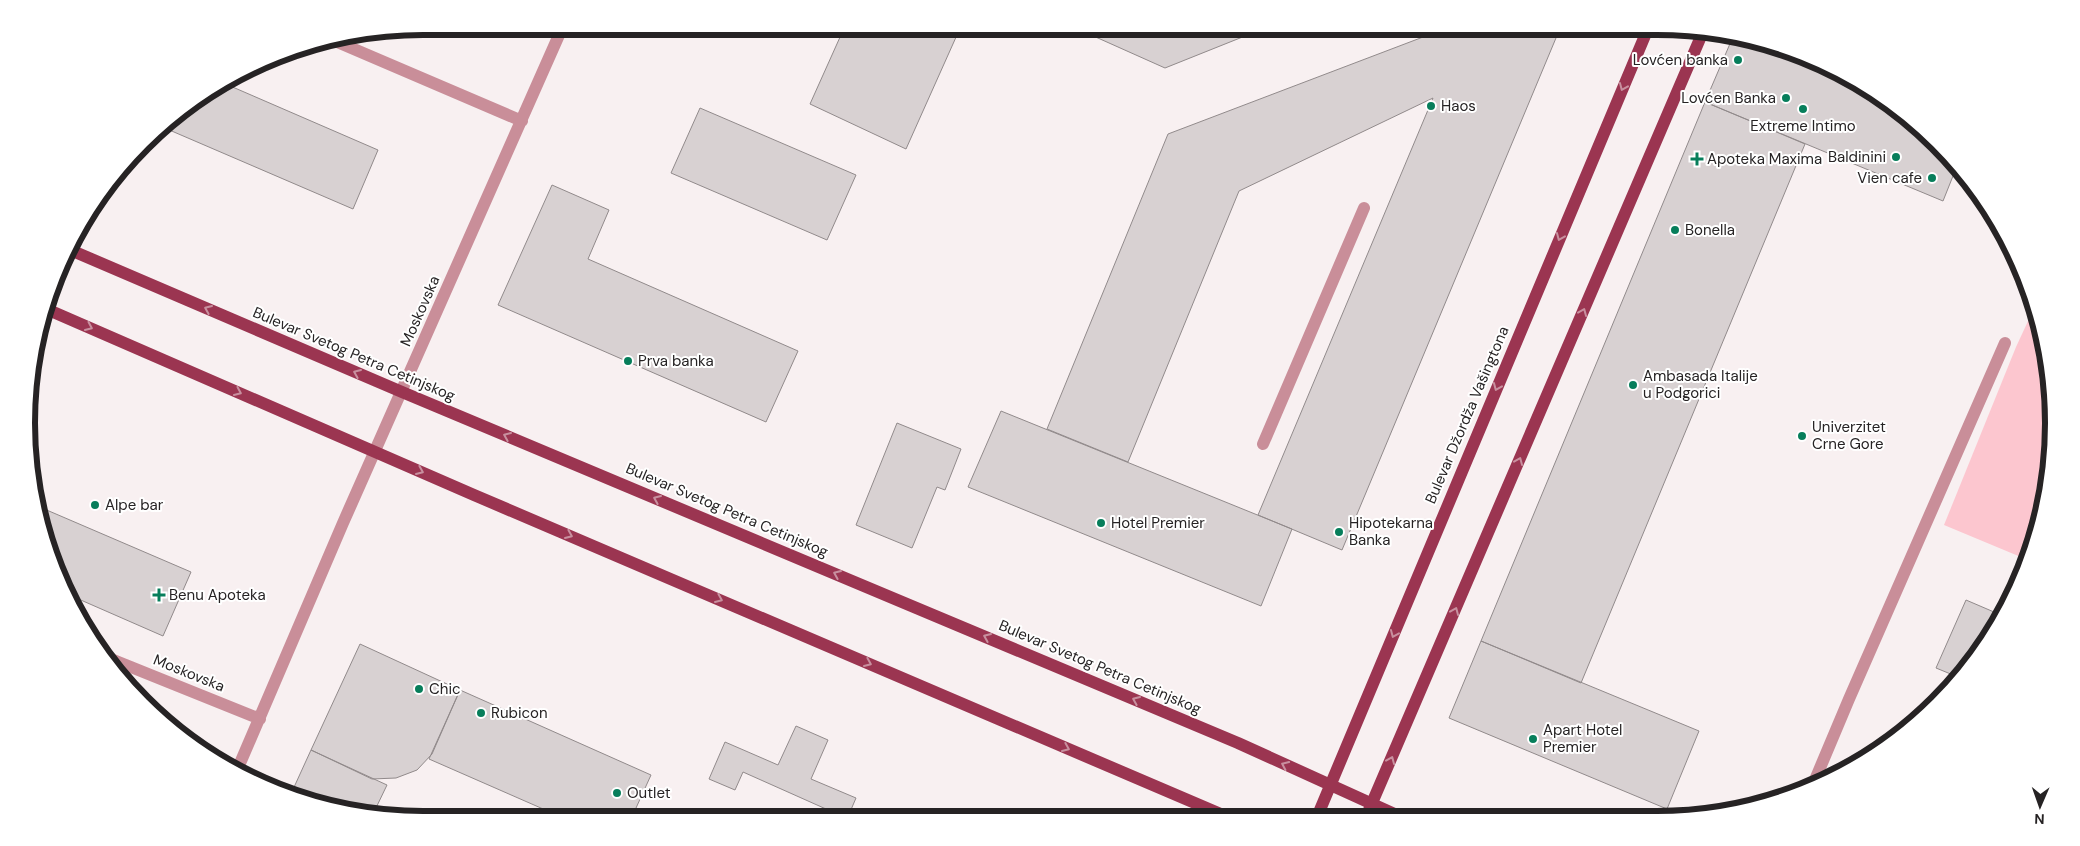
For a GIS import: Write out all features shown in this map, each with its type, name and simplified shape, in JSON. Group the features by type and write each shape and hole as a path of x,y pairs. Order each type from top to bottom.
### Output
{"main road":[{"name":"Bulevar Džordža Vašingtona","path":"1319,811 1645,35"},
{"path":"1369,811 1701,37"},
{"name":"Bulevar Svetog Petra Cetinjskog","path":"75,252 402,392 1229,739 1388,811"},
{"path":"52,311 1214,811"}],"street":[{"name":"Moskovska","path":"240,765 375,452 560,35"},
{"path":"341,44 522,121"},
{"path":"1263,444 1364,208"},
{"path":"1817,776 2005,342"},
{"name":"Moskovska","path":"117,662 260,720"}],"shaded area":[{"path":"2030,317 2042,372 2045,423 2042,474 2038,499 2021,557 1944,525"}],"building":[{"path":"841,35 957,35 906,149 810,104"},
{"path":"1091,35 1248,35 1165,68"},
{"path":"1428,35 1557,35 1342,550 1258,515 1433,98 1239,191 1128,462 1047,429 1168,134"},
{"path":"1731,42 1757,48 1829,75 1873,100 1913,131 1954,173 1943,201 1705,102"},
{"path":"231,86 378,150 353,209 169,130 207,100"},
{"path":"1705,102 1805,144 1581,683 1481,641"},
{"path":"700,108 856,175 827,240 671,173"},
{"path":"552,185 609,210 588,259 798,351 766,422 498,305"},
{"path":"1001,411 1292,529 1261,606 968,487"},
{"path":"897,423 961,449 945,490 937,487 912,548 856,525"},
{"path":"45,509 191,572 163,636 77,598 56,548"},
{"path":"1966,600 1995,613 1980,639 1952,675 1936,668"},
{"path":"1481,641 1699,731 1667,809 1449,718"},
{"path":"360,644 460,690 432,754 417,770 396,778 372,779 311,750"},
{"path":"460,690 651,775 635,811 548,811 429,759"},
{"path":"796,726 828,740 811,779 856,798 850,811 825,811 826,809 743,772 735,790 709,779 725,742 778,765"},
{"path":"311,750 387,785 376,808 347,804 294,788"}],"place":[{"name":"Lovćen banka","path":"1738,60"},
{"name":"Lovćen Banka","path":"1786,98"},
{"name":"Haos","path":"1431,106"},
{"name":"Extreme Intimo","path":"1803,109"},
{"name":"Baldinini","path":"1896,157"},
{"name":"Apoteka Maxima","path":"1697,159"},
{"name":"Vien cafe","path":"1932,178"},
{"name":"Bonella","path":"1675,230"},
{"name":"Prva banka","path":"628,361"},
{"name":"Ambasada Italije u Podgorici","path":"1633,385"},
{"name":"Univerzitet Crne Gore","path":"1802,436"},
{"name":"Alpe bar","path":"95,505"},
{"name":"Hotel Premier","path":"1101,523"},
{"name":"Hipotekarna Banka","path":"1339,532"},
{"name":"Benu Apoteka","path":"159,595"},
{"name":"Chic","path":"419,689"},
{"name":"Rubicon","path":"481,713"},
{"name":"Apart Hotel Premier","path":"1533,739"},
{"name":"Outlet","path":"617,793"}]}
